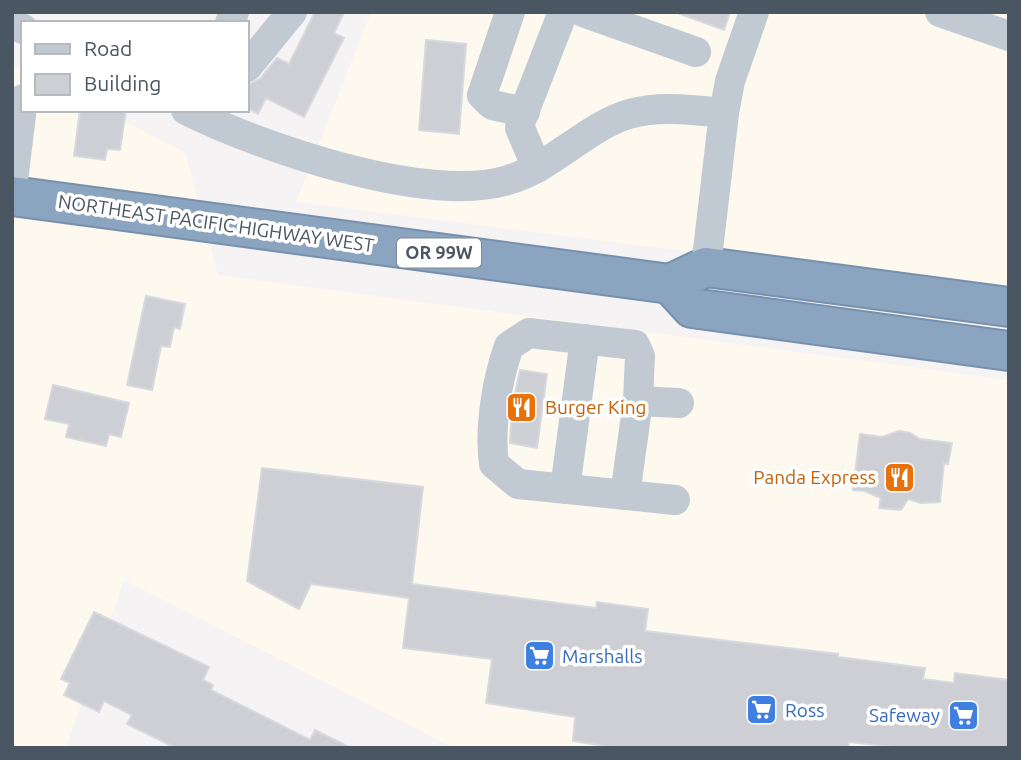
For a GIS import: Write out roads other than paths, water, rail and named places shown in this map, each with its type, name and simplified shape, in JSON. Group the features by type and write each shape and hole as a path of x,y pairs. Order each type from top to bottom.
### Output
{"highway":[{"name":"NORTHEAST PACIFIC HIGHWAY WEST","path":"12,196 670,284"},
{"path":"1001,346 692,308 670,284 706,267 1009,307"}],"street":[{"path":"248,66 292,12"},
{"path":"510,12 482,95 492,105 525,112"},
{"path":"537,168 520,128 563,12"},
{"path":"583,12 696,52"},
{"path":"706,267 730,81 754,12"},
{"path":"940,12 1009,36"},
{"path":"202,114 243,136 305,157 384,177 430,185 469,186 508,181 537,168 608,123 629,114 671,108 724,113"},
{"path":"12,189 21,112"},
{"path":"625,495 638,401 640,356 635,345 528,333 509,346 503,362 492,432 494,464 518,484 565,489 625,495 676,500"},
{"path":"565,489 584,339"},
{"path":"638,401 679,403"}],"place":[{"name":"Burger King","path":"522,407"},
{"name":"Panda Express","path":"899,477"},
{"name":"Marshalls","path":"539,656"},
{"name":"Ross","path":"762,710"},
{"name":"Safeway","path":"963,715"}]}
